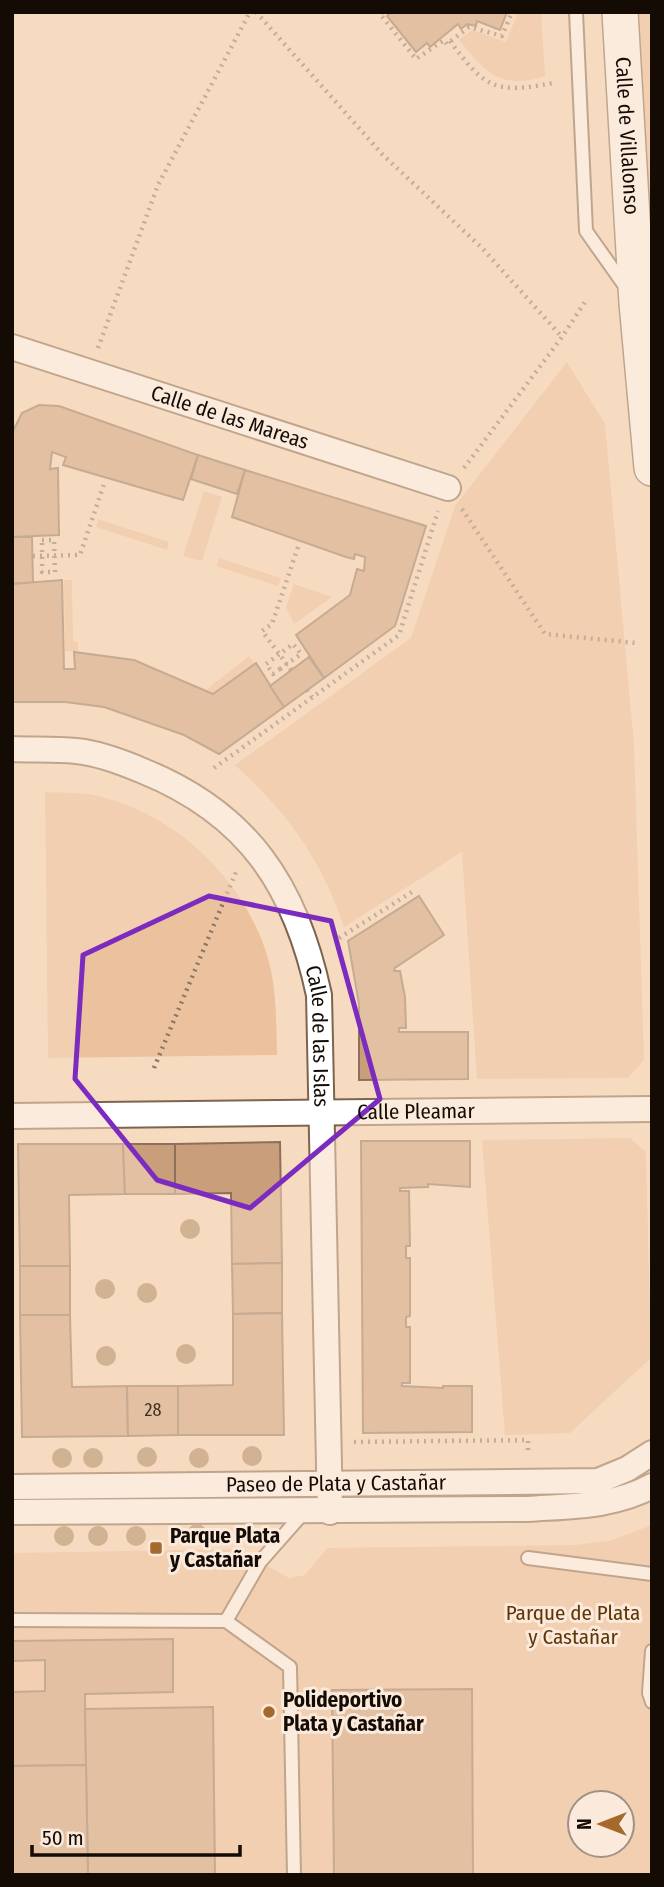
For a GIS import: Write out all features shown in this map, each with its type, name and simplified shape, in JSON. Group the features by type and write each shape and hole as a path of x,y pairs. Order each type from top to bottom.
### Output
{"main road":[{"name":"Calle de Villalonso","path":"620,12 637,303 652,468"}],"street":[{"name":"Calle de las Mareas","path":"12,348 90,370 448,488"},
{"name":"Calle de las Islas","path":"12,749 78,751 102,756 167,781 229,823 261,856 281,884 312,961 319,996 323,1111 329,1483 318,1512"},
{"name":"Calle Pleamar","path":"12,1116 652,1109"},
{"name":"Paseo de Plata y Castañar","path":"12,1487 598,1481 627,1469 652,1453"},
{"name":"Paseo de Plata y Castañar","path":"12,1512 318,1512 598,1505 635,1495 652,1486"}],"lane":[{"path":"576,12 586,231 637,303"},
{"path":"226,1620 260,1562 318,1512"},
{"path":"528,1558 652,1574"},
{"path":"12,1620 226,1620 290,1667 294,1875"},
{"path":"652,1651 649,1693 652,1702"}],"path":[{"path":"90,370 158,185 250,12"},
{"path":"256,12 382,154 482,249 562,337"},
{"path":"383,12 380,15 416,59 444,40 447,44 469,26 502,36 512,12"},
{"path":"450,41 473,71 496,85 518,91 553,83"},
{"path":"214,768 400,635 436,516 448,488 562,337 585,302"},
{"path":"33,556 80,555 104,484"},
{"path":"448,488 545,634 636,643"},
{"path":"42,540 54,540 54,556 55,572 42,572 42,540"},
{"path":"291,670 262,631 272,624 298,547"},
{"path":"293,644 301,654 273,674 266,664 279,654 293,644"},
{"path":"307,690 312,697"},
{"path":"154,1068 236,872"},
{"path":"339,938 415,890"},
{"path":"354,1442 528,1440 528,1452"}],"highlighted area":[{"path":"209,896 331,921 380,1099 250,1208 157,1180 75,1079 83,955"}],"green space":[{"path":"518,12 541,12 545,76 517,81 496,76 486,70 459,40 472,30 506,42"},
{"path":"635,12 652,12 652,227"},
{"path":"567,362 605,424 634,745 644,1060 628,1078 477,1079 462,852 344,927 324,879 301,838 235,765 411,638 455,506"},
{"path":"204,491 222,497 202,561 183,556"},
{"path":"98,519 169,542 167,550 96,527"},
{"path":"219,558 281,578 278,586 216,566"},
{"path":"64,580 72,580 73,641 78,642 78,651 65,651"},
{"path":"294,584 332,597 294,624 286,607"},
{"path":"249,656 254,663 213,693 206,690"},
{"path":"45,792 88,794 147,814 175,830 221,873 256,926 267,955 274,992 277,1055 48,1058"},
{"path":"630,1138 646,1152 651,1358 570,1433 505,1435 482,1140"},
{"name":"Polideportivo Plata y Castañar","path":"652,1525 652,1875 12,1875 12,1553 239,1549 289,1578 305,1575 327,1548 574,1545 609,1541"}],"building":[{"path":"391,12 507,12 500,30 477,21 476,26 467,24 461,29 458,24 430,47 427,43 416,52 387,16"},
{"path":"39,405 59,406 198,455 183,500 63,465 66,457 52,452 50,469 58,468 59,535 12,537 12,433 22,413"},
{"path":"198,455 245,470 237,494 191,479"},
{"path":"245,470 426,526 395,626 324,678 296,635 350,595 357,569 364,571 365,557 355,554 354,559 346,557 232,517"},
{"path":"12,537 32,537 33,583 12,584"},
{"path":"62,580 64,669 75,669 74,652 134,660 213,694 256,663 284,707 219,754 184,735 104,707 65,702 13,702 12,584"},
{"path":"309,657 324,678 284,707 270,686"},
{"path":"419,896 444,935 395,968 394,971 400,971 405,997 406,1028 399,1028 399,1032 468,1032 468,1079 359,1080 359,1004 348,941"},
{"path":"361,1141 470,1141 470,1187 428,1184 428,1187 400,1188 400,1191 409,1191 410,1246 406,1246 406,1258 410,1258 410,1316 406,1317 406,1327 410,1327 410,1383 402,1383 402,1386 472,1386 472,1432 363,1433"},
{"path":"280,1142 282,1263 232,1264 231,1193 175,1194 175,1144"},
{"path":"18,1144 123,1144 125,1194 69,1195 70,1266 20,1266"},
{"path":"123,1144 175,1144 175,1194 125,1194"},
{"path":"282,1263 282,1313 233,1314 232,1264"},
{"path":"20,1266 70,1266 70,1315 20,1315"},
{"path":"282,1313 284,1435 178,1435 178,1386 233,1385 233,1314"},
{"path":"20,1315 70,1315 72,1387 127,1386 128,1436 22,1437"},
{"path":"127,1386 178,1386 178,1435 128,1436"},
{"path":"173,1639 173,1692 85,1694 86,1765 12,1766 12,1669 13,1692 45,1691 45,1660 12,1661 12,1641"},
{"path":"472,1689 473,1875 334,1875 332,1690"},
{"path":"213,1707 215,1875 88,1875 85,1709"},
{"path":"86,1765 88,1875 12,1875 12,1766"}],"place":[{"name":"Parque Plata y Castañar","path":"156,1548"},
{"name":"Polideportivo Plata y Castañar","path":"269,1712"}],"park label":[{"name":"Parque de Plata y Castañar","path":"573,1625"}]}
